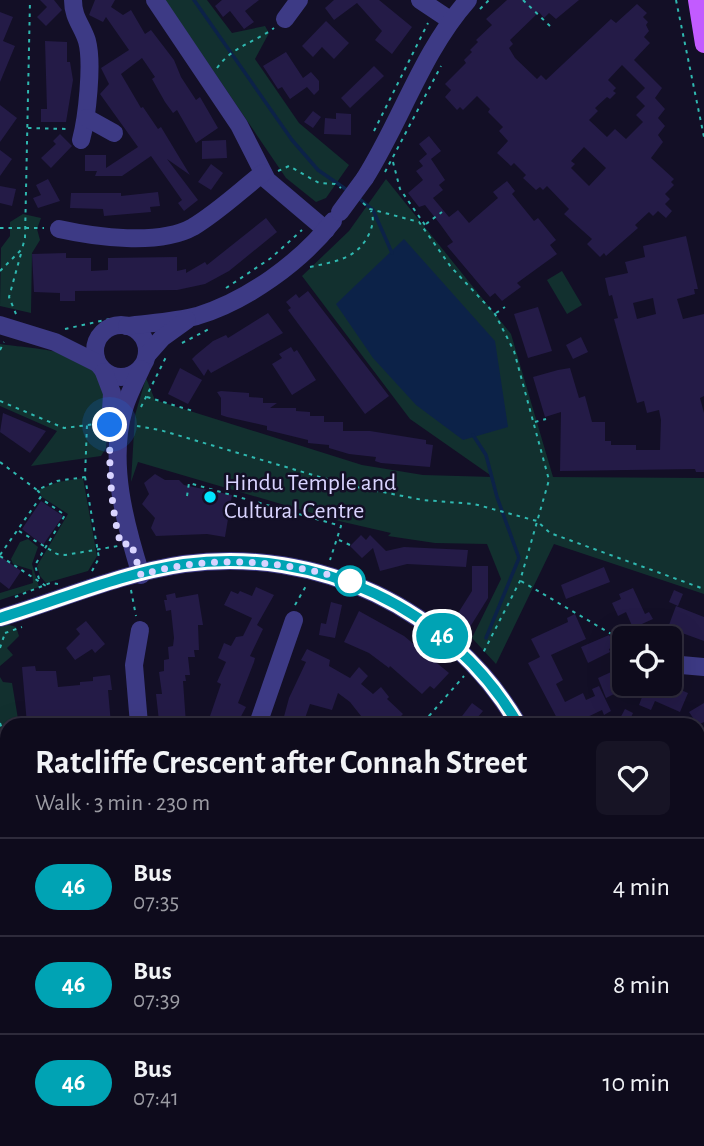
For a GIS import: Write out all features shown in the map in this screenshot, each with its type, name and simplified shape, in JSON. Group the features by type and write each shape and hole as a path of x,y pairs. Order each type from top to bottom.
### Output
{"main road":[{"path":"696,4 704,44"}],"street":[{"path":"73,0 75,21 88,44 84,129 114,133"},
{"path":"155,0 285,197 320,225"},
{"path":"285,19 299,0"},
{"path":"420,0 450,20"},
{"path":"134,580 119,461 124,408 144,362 162,338 193,317 239,297 274,275 320,225 340,212 365,178 427,58 450,20 468,0"},
{"path":"59,229 95,237 156,236 183,231 269,175"},
{"path":"134,580 121,545 109,479 112,393 100,367 96,342 110,327 124,321 193,317"},
{"path":"124,321 139,332 145,341 144,362"},
{"path":"7,323 79,340 102,333"},
{"path":"59,336 100,367 124,377 144,362"},
{"path":"3,625 181,565 234,561 277,564 328,574 391,600 432,628 474,665 514,718"},
{"path":"260,718 293,620"},
{"path":"138,718 134,647 140,630"},
{"path":"682,665 704,667"}],"path":[{"path":"7,323 9,297 26,228 30,0"},
{"path":"523,0 551,27"},
{"path":"676,0 704,137"},
{"path":"207,77 230,51 260,38 285,19"},
{"path":"388,171 446,56"},
{"path":"27,128 84,129"},
{"path":"393,162 400,188 425,225"},
{"path":"269,175 284,166 296,168 319,183 335,184"},
{"path":"309,267 350,257 358,251 373,224 370,209 419,222 451,267 495,314 514,351 534,422 549,480 520,581 474,665 428,718"},
{"path":"424,229 425,225 442,212"},
{"path":"218,294 320,225"},
{"path":"0,228 59,229"},
{"path":"0,271 22,249"},
{"path":"495,314 505,307"},
{"path":"59,336 124,321"},
{"path":"178,345 215,325"},
{"path":"136,414 173,348"},
{"path":"146,396 193,411"},
{"path":"0,401 64,429 87,424 85,477 99,558 90,574"},
{"path":"534,422 546,419"},
{"path":"127,425 160,430 347,485 423,500 474,504 537,521 550,533 704,589"},
{"path":"0,461 42,495 0,555 39,579 46,587"},
{"path":"37,490 57,481 85,477"},
{"path":"187,496 189,483 341,526 328,565"},
{"path":"39,579 35,565 65,515 40,498"},
{"path":"229,516 244,519"},
{"path":"18,530 44,547 65,555 121,545"},
{"path":"337,540 351,545"},
{"path":"0,546 6,548"},
{"path":"134,580 140,630"},
{"path":"293,620 294,606 309,580"},
{"path":"520,581 612,634"},
{"path":"13,598 62,582"},
{"path":"3,625 19,629 25,624"},
{"path":"0,633 3,625"},
{"path":"0,648 3,625"}],"green space":[{"path":"165,0 207,0 232,33 265,26 269,33 255,59 299,123 349,165 326,198 316,202 286,178"},
{"path":"386,179 511,334 553,477 704,478 704,594 554,544 496,664 472,638 501,579 487,544 435,543 388,536 391,533 339,521 138,462 131,482 135,415 146,378 155,400 362,465 423,475 493,477 410,419 302,276 349,231"},
{"path":"23,214 41,218 37,229 40,240 32,253 31,313 0,306 1,248 10,236 10,222"},
{"path":"562,271 582,305 567,314 547,280"},
{"path":"0,344 62,353 90,365 101,374 110,394 110,417 106,448 101,456 31,466 57,431 0,406"},
{"path":"83,478 97,556 88,571 46,583 37,566 68,514 42,497 38,490 58,482"},
{"path":"28,539 38,547 32,564 39,587 0,600 0,593 33,583 32,570 13,564 11,559 20,542"},
{"path":"6,624 16,627 19,636 7,648 13,655 0,666 0,626"},
{"path":"0,677 3,682 12,683 18,718 0,718"}],"water":[{"path":"404,239 495,341 508,427 463,440 416,405 373,358 336,304"}],"building":[{"path":"40,0 54,0 62,10 46,26 37,17 47,7"},
{"path":"95,0 115,0 111,7 123,15 131,10 145,34 151,30 174,60 196,100 200,97 218,128 196,143 177,110 173,113 165,102 152,79 155,77 142,58 121,74 141,108 143,107 158,129 161,127 190,175 167,159 198,200 184,211 178,203 182,200 151,156 122,176 95,176 97,171 85,171 85,155 106,155 106,168 138,147 100,94 109,84 101,68 129,50 106,17 103,22 89,15"},
{"path":"222,0 259,0 245,11 254,22 244,29 230,11 223,17 215,6"},
{"path":"334,0 379,0 412,27 392,54 375,40 382,31 357,3 334,20 325,8"},
{"path":"507,0 579,0 556,19 549,13 544,18 539,12 510,40 513,44 509,48 515,58 537,79 541,75 546,80 611,19 616,23 637,4 647,13 643,17 648,22 646,25 649,31 644,37 650,43 634,60 662,88 655,98 665,109 658,118 665,126 658,135 663,142 651,158 674,179 671,182 674,185 665,194 670,199 665,204 672,211 666,218 658,211 653,216 649,212 635,225 638,228 606,256 604,253 600,257 587,244 592,239 564,214 569,209 547,186 543,190 540,187 536,190 523,178 526,175 514,163 511,166 497,153 508,141 499,131 503,127 488,112 490,109 477,96 463,110 460,107 457,110 445,97 451,90 445,84 466,63 464,60 478,42 476,40 492,25 486,19","holes":["622,65 645,88 636,97 645,106 636,115 643,122 626,139 615,129 607,137 589,120 598,111 595,108 616,93 613,91 616,88 608,80","584,147 606,168 589,186 571,168 575,164 571,161"]},
{"path":"0,12 13,17 3,41 15,46 0,82"},
{"path":"326,21 349,43 334,59 322,47 313,57 302,46"},
{"path":"45,41 67,42 67,62 70,62 73,80 66,122 41,122 41,109 47,109"},
{"path":"286,52 303,78 311,72 319,81 319,90 314,95 307,87 290,99 282,87 278,89 263,66"},
{"path":"374,66 384,76 350,108 341,98"},
{"path":"0,105 17,118 0,142"},
{"path":"313,111 321,117 313,128 304,122"},
{"path":"336,113 351,114 351,135 324,134 325,118 336,119"},
{"path":"60,134 72,146 51,168 41,158 56,144 53,141"},
{"path":"429,136 441,151 431,159 445,180 439,185 443,190 433,198 449,217 458,210 469,223 498,198 493,192 507,181 515,191 512,194 534,221 538,218 556,240 550,245 557,254 517,283 521,287 502,301 495,293 490,297 447,246 453,242 440,224 425,205 419,207 408,193 423,180 416,171 423,166 419,161 427,154 419,144"},
{"path":"226,140 227,158 202,159 202,141"},
{"path":"0,150 12,159 0,176"},
{"path":"211,164 223,173 211,190 198,182"},
{"path":"48,179 60,201 38,208 33,198 41,195 36,185"},
{"path":"0,186 16,189 12,206 0,203"},
{"path":"158,192 160,206 150,207 151,212 104,216 103,209 70,208 71,193 121,193 121,196"},
{"path":"266,218 277,232 229,271 205,284 177,290 75,291 75,301 60,301 60,293 34,292 32,254 66,253 66,258 91,258 91,271 108,270 108,258 177,257 177,271 186,269 186,273 205,262 207,265"},
{"path":"686,236 698,289 694,289 695,294 677,299 683,319 704,314 704,396 700,398 704,413 704,472 696,472 695,469 560,471 561,412 545,417 533,377 558,370 570,368 579,398 585,396 592,422 605,422 605,441 611,441 611,445 636,445 636,450 660,450 659,410 647,413 644,401 637,403 614,319 618,318 605,278 628,273 625,262 645,257 643,246","holes":["653,298 656,314 637,319 633,303"]},
{"path":"308,291 389,396 365,414 288,310 291,308 286,302 296,294 299,298"},
{"path":"538,307 552,351 528,358 514,314"},
{"path":"268,313 283,333 211,373 208,369 204,376 192,359 196,355 213,341 226,335 228,338"},
{"path":"581,337 588,352 573,359 566,345"},
{"path":"291,347 294,352 297,350 316,380 292,395 272,364 282,358 279,354"},
{"path":"180,368 202,380 188,404 168,394"},
{"path":"217,392 249,393 249,397 263,398 263,403 277,403 270,408 296,408 296,411 310,412 310,416 324,416 324,422 343,422 343,431 370,431 426,440 426,444 433,445 430,467 381,463 375,461 376,457 349,454 329,448 329,445 308,443 308,440 267,430 267,426 221,415 221,398"},
{"path":"3,413 46,431 30,453 0,432"},
{"path":"155,474 165,480 179,480 184,485 232,495 225,537 207,534 156,536 151,528 155,518 142,504 149,494 144,483"},
{"path":"41,501 63,516 43,545 22,529"},
{"path":"361,535 366,540 370,535 386,551 404,547 468,550 466,567 407,564 380,571 373,548 362,558 350,546"},
{"path":"0,556 21,571 9,589 0,582"},
{"path":"472,566 488,566 488,598 470,627 455,618 472,591"},
{"path":"604,567 610,582 566,599 561,585"},
{"path":"256,587 274,595 257,625 263,629 250,656 255,658 254,662 238,703 246,707 240,718 209,718 221,684 217,682 226,662 218,658 224,643 231,646 236,637 243,636 252,618 224,605 231,591 252,596"},
{"path":"633,588 645,614 649,612 653,619 632,626 626,612 618,616 612,603 621,599 619,594"},
{"path":"674,590 683,594 678,606 669,602"},
{"path":"175,593 176,598 198,594 203,625 198,625 199,650 194,650 195,657 188,657 190,675 185,675 186,681 183,681 186,718 159,718 156,694 162,694 159,672 164,671 164,660 169,659 168,647 173,646 174,638 171,610 166,611 166,595"},
{"path":"331,602 342,605 335,638 319,635 321,623 326,624"},
{"path":"676,606 704,617 704,641 682,633 682,626 669,626"},
{"path":"359,611 404,636 449,673 434,689 430,686 422,694 390,666 389,668 369,653 344,642"},
{"path":"575,614 586,639 551,655 563,680 556,684 565,702 583,693 586,700 595,696 592,689 599,686 611,711 604,715 602,710 585,718 557,718 528,663 540,657 531,639 568,622 567,618"},
{"path":"86,621 105,644 95,653 92,649 75,660 66,648 80,634 76,629"},
{"path":"609,635 612,640 610,652 588,663 581,647"},
{"path":"307,649 330,660 329,666 350,678 359,667 368,676 361,684 373,694 381,687 389,697 387,699 403,714 401,718 363,718 350,702 338,693 332,710 310,704 305,718 284,718 289,698 306,662 301,660"},
{"path":"35,666 36,671 56,671 58,687 80,685 80,682 93,681 93,677 110,675 112,690 108,690 110,718 26,718 22,667"},
{"path":"612,672 612,695 606,698 598,678"},
{"path":"682,690 688,693 680,712 655,701 651,710 639,705 642,696 682,696"},
{"path":"472,703 483,711 477,718 461,718"},
{"path":"704,703 704,718 693,718 689,712"},
{"path":"625,709 633,713 631,718 620,718"}],"waterway":[{"path":"194,0 292,140 318,170 347,190"},
{"path":"356,196 373,210 392,253"},
{"path":"473,435 486,455 497,497 519,558 486,638"}],"bus line":[{"name":"46","path":"0,618 151,571 181,565 244,561 312,570 351,581 391,600 432,628 477,668 514,718"}],"place":[{"name":"Hindu Temple and Cultural Centre","path":"210,497"}],"route":[{"path":"110,425 109,479 117,529 121,545 131,543 141,575 181,565 244,561 312,570 350,581"}]}
